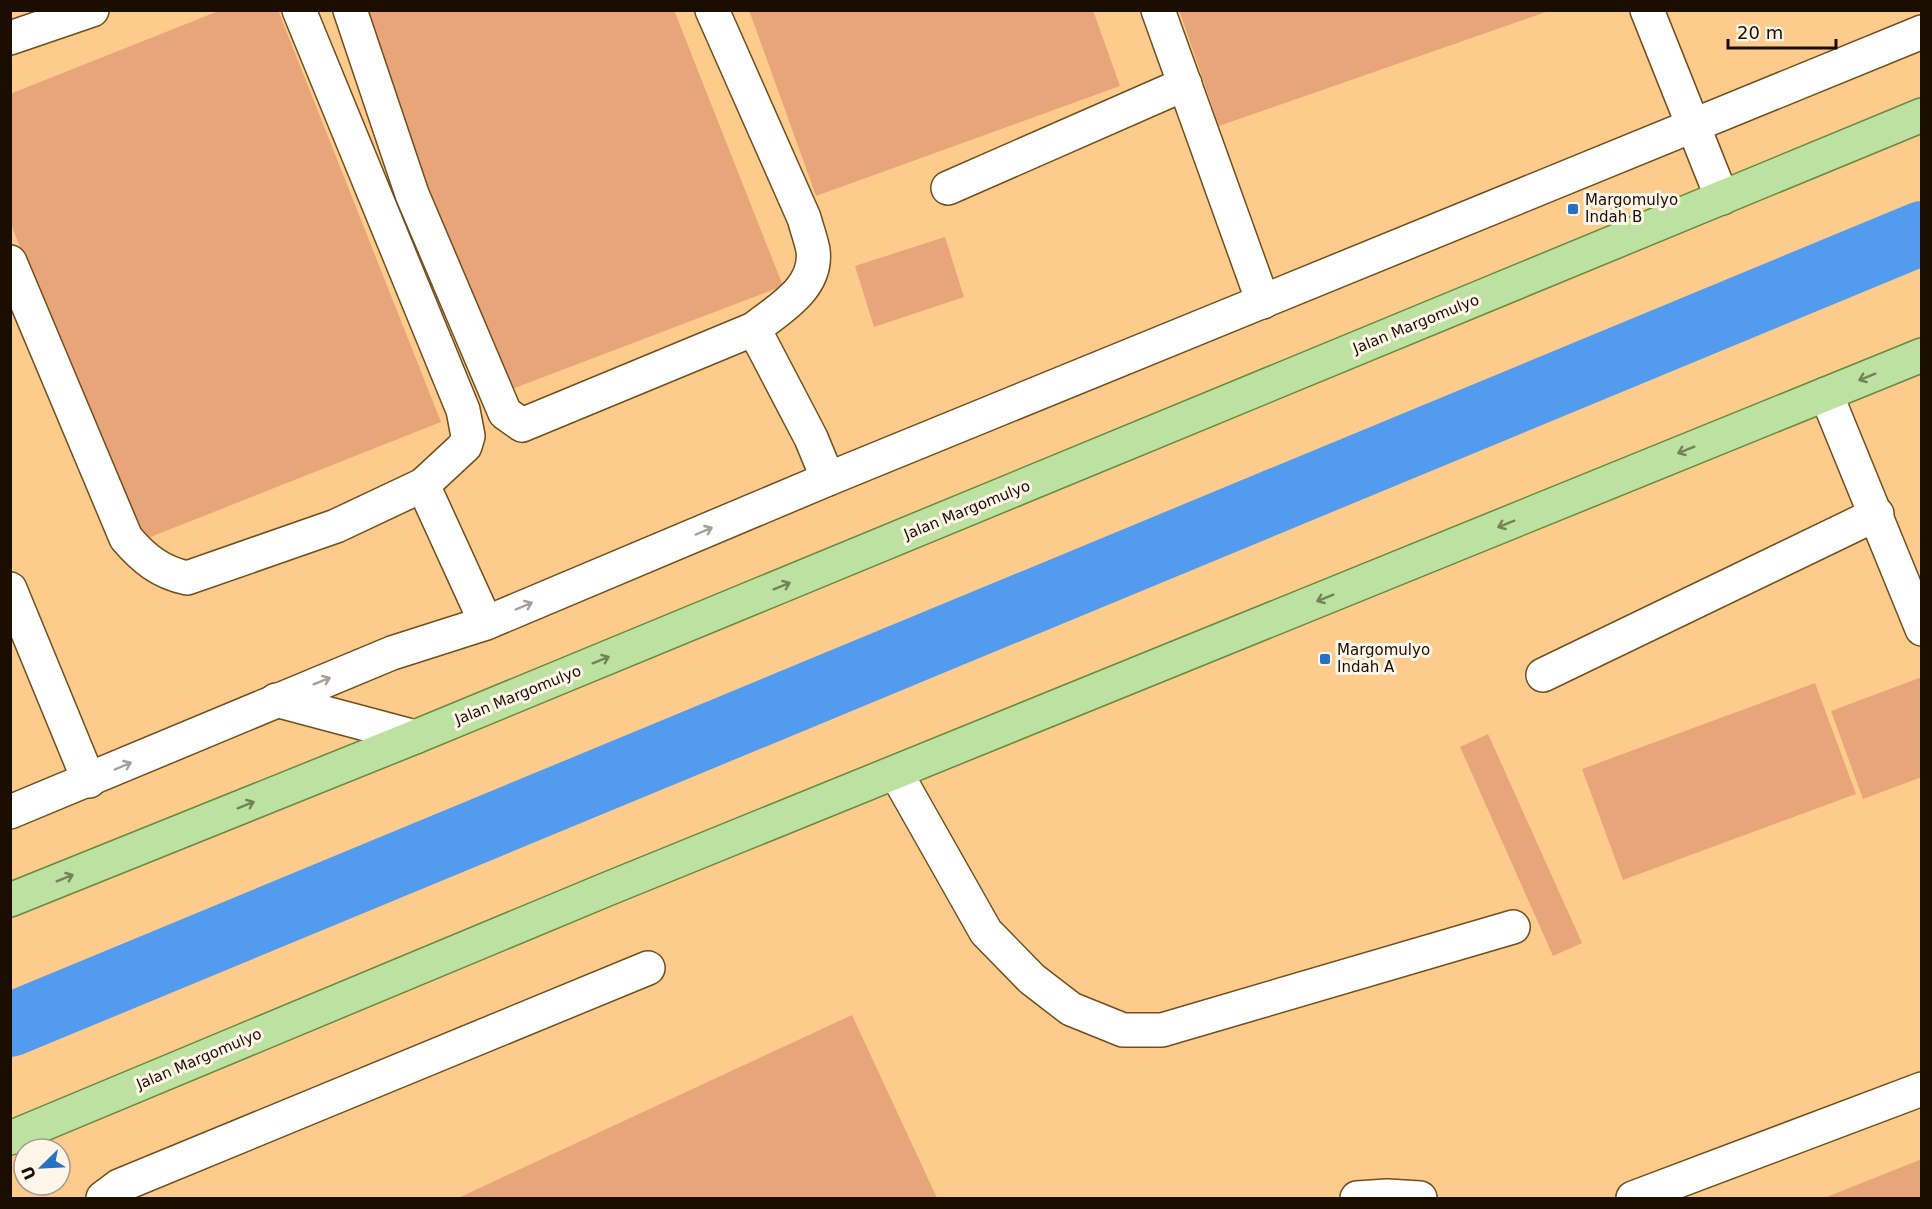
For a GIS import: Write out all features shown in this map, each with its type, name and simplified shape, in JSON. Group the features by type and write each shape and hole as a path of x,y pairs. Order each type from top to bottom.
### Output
{"main road":[{"name":"Jalan Margomulyo","path":"10,900 415,737 1922,115"},
{"name":"Jalan Margomulyo","path":"10,1138 605,890 1922,355"}],"lane":[{"path":"10,38 92,10"},
{"path":"10,262 126,538 145,559 168,574 187,578 198,575 336,526 423,485 465,446 468,436 463,410 299,10"},
{"path":"350,10 412,194 505,412 512,420 522,424 754,329 802,290 812,270 813,251 804,218 712,10"},
{"path":"1158,10 1263,302"},
{"path":"1647,10 1722,198"},
{"path":"10,812 392,653 486,623 828,479 1922,32"},
{"path":"948,188 1185,84"},
{"path":"754,329 811,438 828,479"},
{"path":"1826,394 1858,478 1876,514 1922,629"},
{"path":"423,485 486,623"},
{"path":"1543,675 1876,514"},
{"path":"10,589 89,781"},
{"path":"276,700 415,737"},
{"path":"896,773 986,932 1032,979 1071,1009 1123,1030 1162,1030 1512,927"},
{"path":"103,1198 119,1186 648,968"},
{"path":"1633,1198 1922,1089"},
{"path":"1357,1198 1388,1196 1420,1198"}],"building":[{"path":"221,10 278,10 441,422 138,542 10,222 10,94"},
{"path":"355,10 674,10 783,286 499,394"},
{"path":"749,10 1093,10 1120,86 816,196"},
{"path":"1179,10 1549,10 1549,11 1219,126"},
{"path":"945,237 964,297 874,327 855,266"},
{"path":"1922,677 1922,777 1863,799 1831,711"},
{"path":"1815,683 1856,794 1623,880 1582,769"},
{"path":"1488,734 1582,943 1553,956 1460,747"},
{"path":"852,1015 937,1198 458,1198"},
{"path":"1922,1159 1922,1198 1824,1198"}],"waterway":[{"path":"10,1025 1922,233"}],"place":[{"name":"Margomulyo Indah B","path":"1573,209"},
{"name":"Margomulyo Indah A","path":"1325,659"}]}
